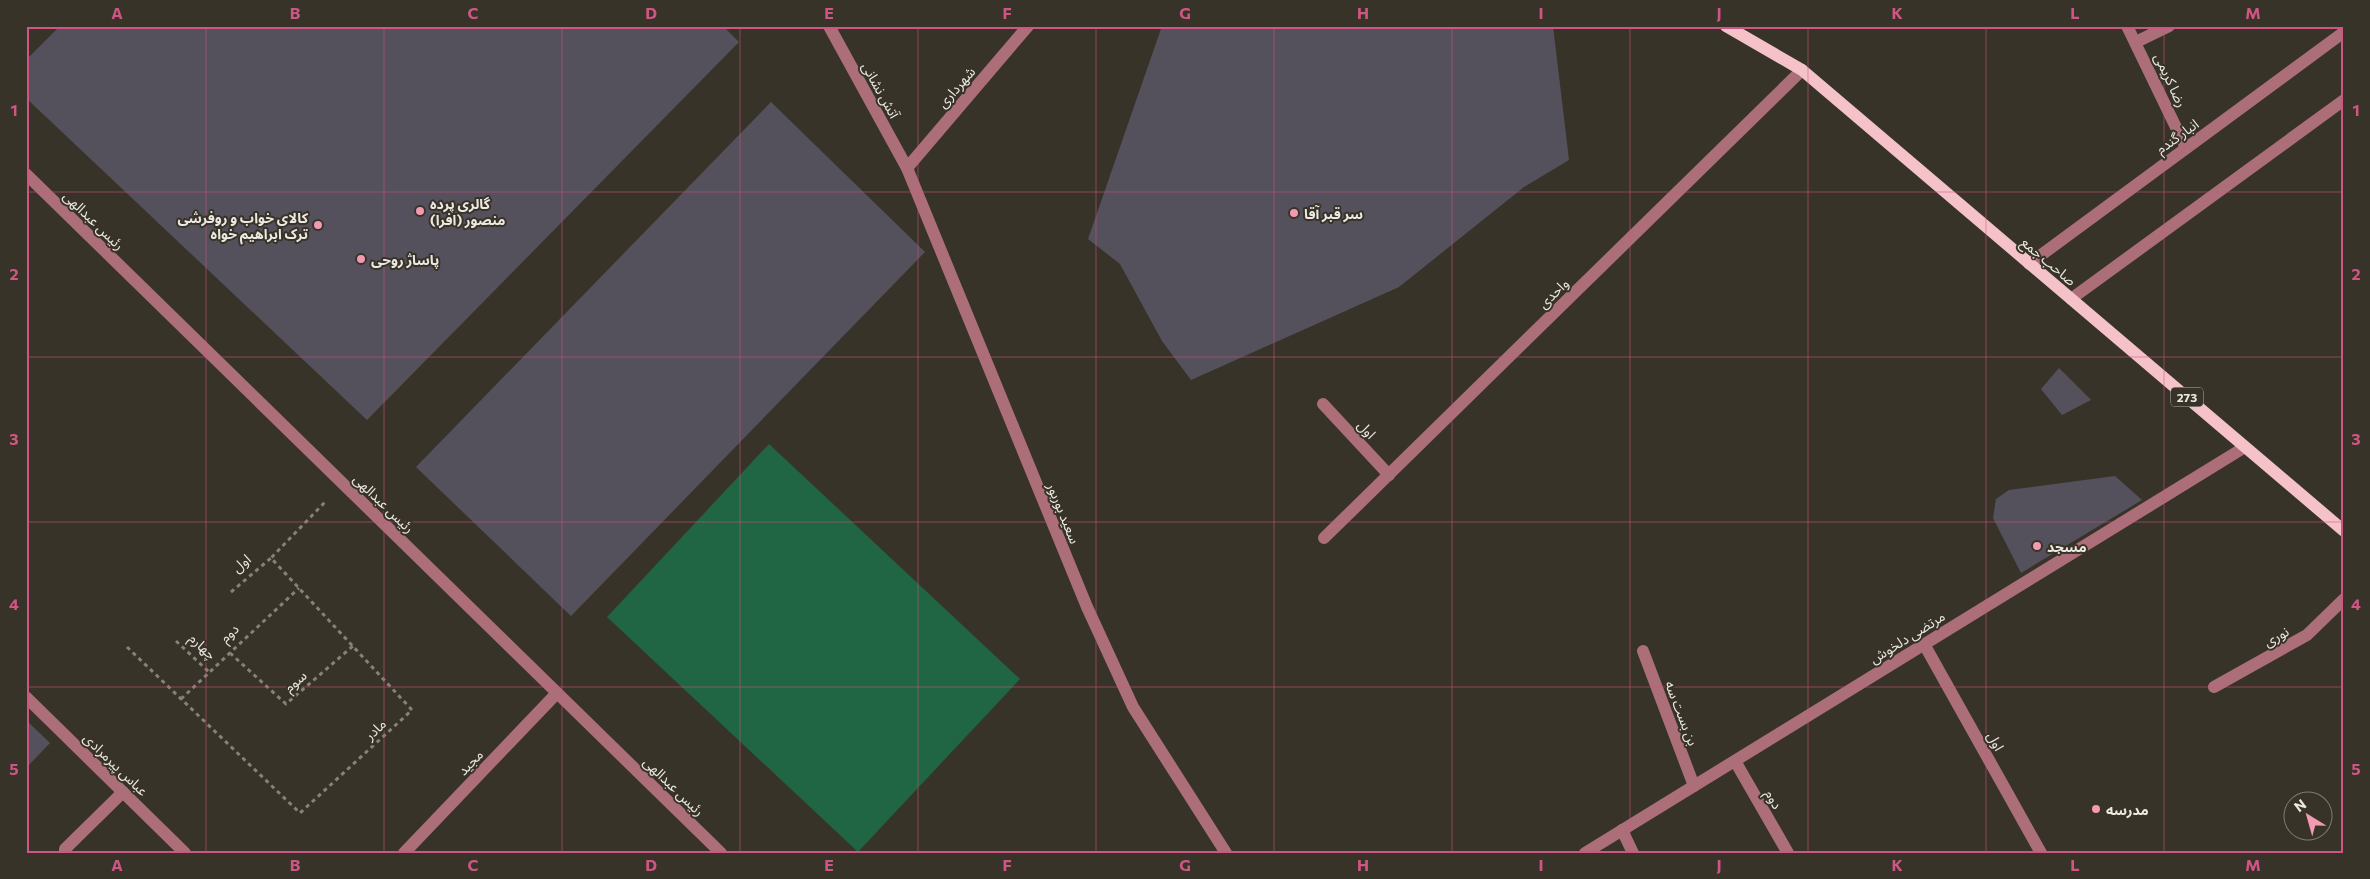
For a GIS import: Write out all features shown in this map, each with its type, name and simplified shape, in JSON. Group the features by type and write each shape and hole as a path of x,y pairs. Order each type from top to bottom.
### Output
{"main road":[{"name":"صاحب جمع","path":"1728,27 1802,70 2344,531"}],"street":[{"name":"آتش نشانی","path":"829,26 907,168"},
{"name":"شهرداری","path":"907,168 1028,26"},
{"name":"رضا کریمی","path":"2127,26 2186,148"},
{"path":"2136,42 2169,26"},
{"name":"انبار گندم","path":"2030,264 2344,32"},
{"name":"واحدی","path":"1324,538 1802,70"},
{"path":"2071,299 2344,100"},
{"name":"سعید بوربور","path":"907,168 1090,616 1133,707 1226,853"},
{"name":"رئیس عبدالهی","path":"26,174 721,853"},
{"name":"اول","path":"1322,404 1389,475"},
{"name":"مرتضی دلخوش","path":"1585,853 2245,447"},
{"name":"نوری","path":"2214,687 2307,635 2344,599"},
{"name":"اول","path":"1924,644 2041,853"},
{"name":"بن بست سه","path":"1642,651 1694,786"},
{"name":"مجید","path":"404,853 557,693"},
{"name":"عباس پیرمرادی","path":"26,697 185,853"},
{"name":"دوم","path":"1735,761 1788,853"},
{"path":"65,853 65,849 123,792"},
{"path":"1622,830 1633,853"}],"path":[{"path":"271,558 343,483"},
{"name":"مادر","path":"127,647 300,813 412,710 271,558"},
{"name":"اول","path":"231,592 271,558"},
{"name":"دوم","path":"181,699 298,588"},
{"name":"چهارم","path":"176,641 209,672"},
{"name":"سوم","path":"230,653 286,704 353,646"}],"green space":[{"path":"769,444 1020,679 858,852 607,617"}],"building":[{"name":"پاساژ روحی","path":"60,26 723,26 739,42 367,420 26,98 26,60"},
{"name":"سر قبر آقا","path":"1162,26 1553,26 1569,160 1524,187 1399,287 1191,380 1162,341 1120,264 1088,239"},
{"path":"771,102 925,252 571,616 416,467"},
{"path":"2059,368 2091,400 2062,415 2041,389"},
{"name":"مسجد","path":"2115,476 2142,500 2021,573 1993,518 1996,499 2009,490"},
{"path":"26,720 50,743 26,768"}],"place":[{"name":"گالری پرده منصور (افرا)","path":"420,211"},
{"name":"سر قبر آقا","path":"1294,213"},
{"name":"کالای خواب و روفرشی ترک ابراهیم خواه","path":"318,225"},
{"name":"پاساژ روحی","path":"361,259"},
{"name":"مسجد","path":"2037,546"},
{"name":"مدرسه","path":"2096,809"}]}
